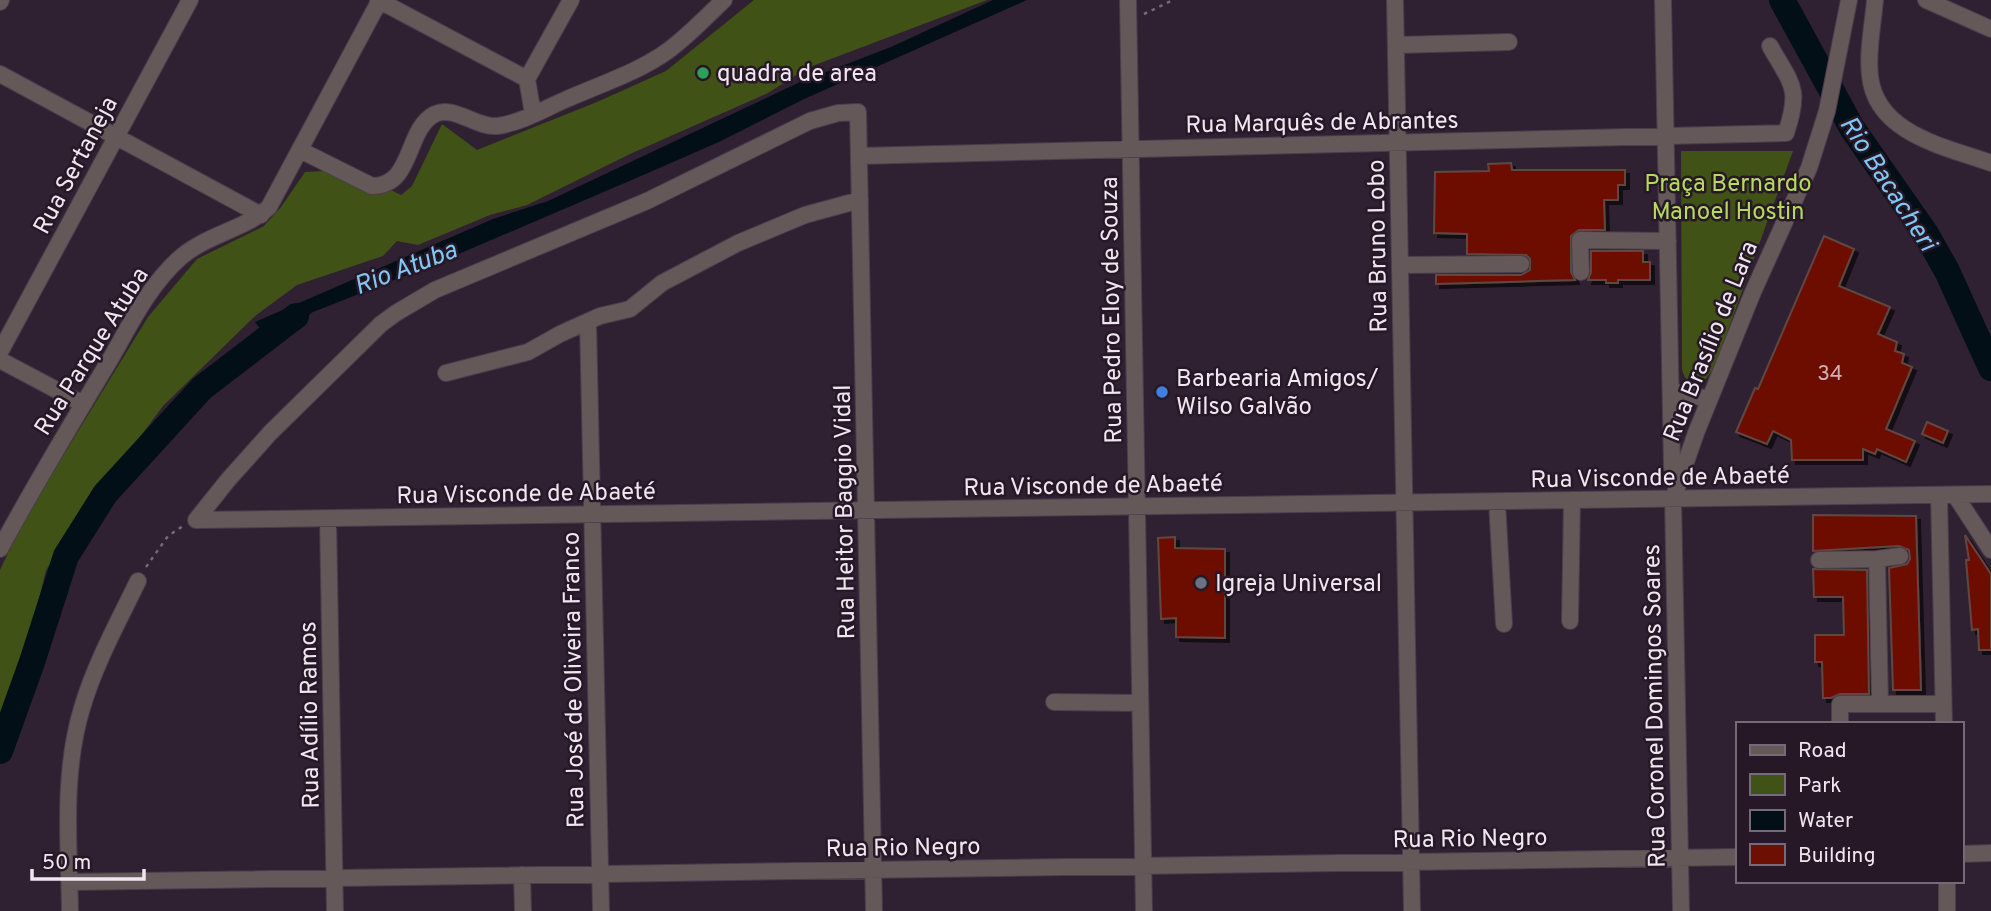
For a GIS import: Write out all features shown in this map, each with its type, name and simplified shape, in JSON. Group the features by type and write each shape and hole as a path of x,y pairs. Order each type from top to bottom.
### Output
{"street":[{"name":"Rua Sertaneja","path":"0,352 190,0"},
{"path":"0,74 261,215 269,207 379,0 527,79"},
{"path":"533,114 527,79 571,0"},
{"path":"300,150 372,186 385,186 395,179 424,124 436,114 451,113 483,125 498,126 533,114 644,66 669,50 724,0"},
{"name":"Rua Bruno Lobo","path":"1395,0 1412,911"},
{"path":"1663,0 1672,467"},
{"name":"Rua Brasílio de Lara","path":"1673,499 1709,399 1757,283 1809,169 1842,41 1849,0"},
{"path":"1875,0 1869,75 1882,109 1895,122 1922,138 1991,163"},
{"path":"1926,0 1991,29"},
{"name":"Rua Pedro Eloy de Souza","path":"1128,1 1144,911"},
{"path":"1396,46 1508,42"},
{"name":"Rua Marquês de Abrantes","path":"859,156 1786,134 1795,91 1770,46"},
{"name":"Rua Heitor Baggio Vidal","path":"196,520 228,480 280,424 382,324 417,300 454,281 647,201 810,121 838,113 858,112 874,911"},
{"path":"446,373 528,352 588,322 636,306 662,283 766,230 805,215 860,200"},
{"name":"Rua Parque Atuba","path":"0,549 156,283 202,240 261,215"},
{"path":"1581,272 1580,240 1668,241"},
{"path":"1400,265 1521,264"},
{"name":"Rua José de Oliveira Franco","path":"588,322 601,911"},
{"path":"0,360 83,404"},
{"path":"1671,391 1709,399"},
{"path":"1947,495 1991,550"},
{"path":"1944,722 1947,495"},
{"name":"Rua Visconde de Abaeté","path":"196,520 1991,495"},
{"name":"Rua Coronel Domingos Soares","path":"1673,499 1681,911"},
{"path":"1570,621 1572,500"},
{"path":"1497,502 1504,624"},
{"name":"Rua Adílio Ramos","path":"328,519 335,911"},
{"path":"1819,560 1900,556"},
{"path":"1877,559 1880,704"},
{"path":"70,911 68,793 75,738 92,682 138,581"},
{"path":"1054,702 1140,703"},
{"path":"1840,722 1840,704 1943,704"},
{"path":"1963,854 1991,853"},
{"name":"Rua Rio Negro","path":"69,882 1736,857"},
{"path":"522,875 523,911"},
{"path":"1947,883 1947,911"}],"path":[{"path":"1129,21 1173,0"},
{"path":"138,581 169,536 196,520"}],"green space":[{"path":"754,0 987,0 807,68 768,93 630,154 527,205 490,215 418,245 397,241 383,256 297,285 255,316 163,406 83,513 46,570 24,661 0,719 0,570 23,521 148,317 197,259 264,226 305,172 324,171 362,189 391,190 401,195 412,186 442,124 477,150 666,71"},
{"name":"Praça Bernardo Manoel Hostin","path":"1681,151 1793,151 1720,352 1712,371 1700,386 1688,381 1682,370"}],"water":[{"path":"993,0 1027,0 802,100 721,141 648,173 440,262 313,312 271,343 255,322 493,219 548,201 800,82 891,47"}],"building":[{"path":"1511,163 1512,170 1625,170 1625,185 1618,185 1618,200 1604,200 1605,230 1579,230 1571,236 1571,272 1575,280 1436,284 1436,275 1521,275 1530,270 1530,259 1526,255 1467,254 1467,234 1434,233 1435,172 1489,171 1488,164"},
{"path":"1824,236 1854,249 1839,286 1890,307 1878,334 1897,342 1895,351 1904,354 1902,363 1912,367 1886,429 1915,441 1906,462 1877,449 1875,454 1863,449 1863,460 1792,460 1791,440 1773,431 1767,444 1736,432 1755,388 1758,389"},
{"path":"1591,251 1643,251 1643,262 1650,262 1650,280 1618,280 1618,283 1606,283 1606,280 1588,280 1591,272"},
{"path":"1927,422 1948,431 1943,443 1922,434"},
{"path":"1813,515 1916,516 1921,690 1893,690 1889,568 1907,564 1910,559 1909,550 1899,546 1813,551"},
{"path":"1965,535 1991,574 1991,650 1979,650 1978,629 1972,630 1966,560 1969,560"},
{"name":"Igreja Universal","path":"1175,537 1175,548 1225,549 1225,638 1176,637 1176,618 1161,619 1158,538"},
{"path":"1813,569 1867,570 1869,694 1840,694 1823,698 1822,662 1815,662 1815,635 1844,635 1843,597 1814,597"}],"waterway":[{"name":"Rio Bacacheri","path":"1782,0 1852,128 1926,234 1947,271 1991,368"},
{"name":"Rio Atuba","path":"0,751 66,556 105,494 202,388 296,316"}],"place":[{"name":"quadra de area","path":"703,73"},
{"name":"Barbearia Amigos/ Wilso Galvão","path":"1162,392"},
{"name":"Igreja Universal","path":"1201,583"}]}
